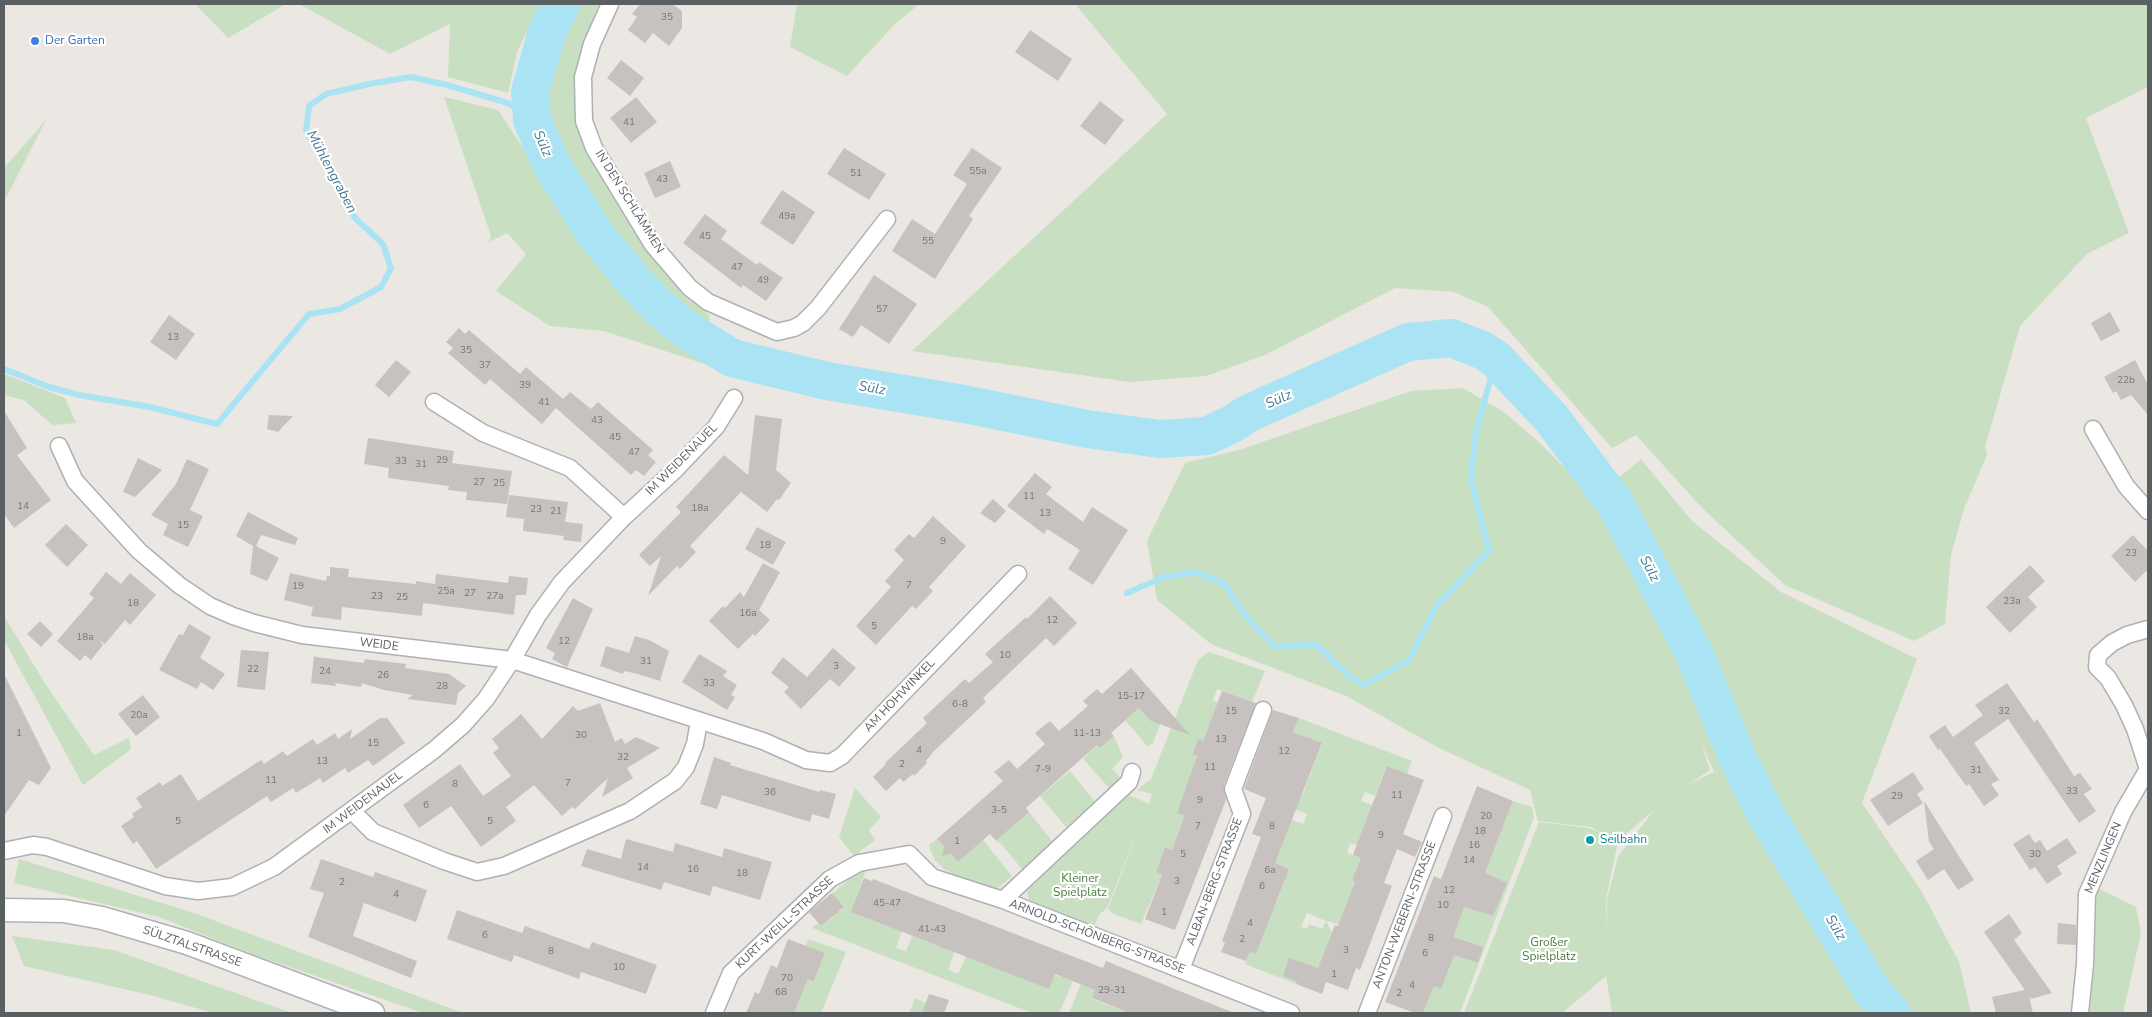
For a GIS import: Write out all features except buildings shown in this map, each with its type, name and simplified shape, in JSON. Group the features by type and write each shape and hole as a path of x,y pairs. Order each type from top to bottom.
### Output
{"main road":[{"name":"SÜLZTALSTRASSE","path":"4,910 64,911 110,920 187,943 373,1013"}],"street":[{"name":"IN DEN SCHLÄMMEN","path":"610,4 592,44 583,77 584,121 594,148 653,245 690,288 708,302 777,332 794,328 803,323 818,308 887,219"},
{"name":"IM WEIDENAUEL","path":"4,851 33,845 47,847 166,886 198,891 232,887 274,867 434,750 462,725 486,699 512,660 538,615 562,582 624,517 676,469 716,427 734,398"},
{"path":"434,402 483,434 570,468 624,517"},
{"path":"2093,429 2126,486 2148,511"},
{"name":"WEIDE","path":"59,446 75,481 139,551 160,571 210,606 254,623 302,635 512,660 763,741"},
{"name":"AM HOHWINKEL","path":"763,741 806,760 830,763 842,756 1018,574"},
{"name":"MENZLINGEN","path":"2080,1013 2085,964 2087,894 2123,812 2139,788 2148,769 2135,729 2124,705 2108,678 2098,667 2098,655 2112,643 2127,635 2148,629"},
{"name":"ALBAN-BERG-STRASSE","path":"1182,969 1242,814 1233,790 1263,710"},
{"path":"352,811 373,832 444,861 477,872 504,866 630,811 675,781 686,767 699,721"},
{"path":"1003,900 1129,782 1132,772"},
{"name":"ANTON-WEBERN-STRASSE","path":"1367,1013 1443,816"},
{"name":"ARNOLD-SCHÖNBERG-STRASSE","path":"909,854 932,877 1003,900 1095,938 1182,969 1265,1008 1291,1013"},
{"name":"KURT-WEILL-STRASSE","path":"714,1013 731,973 830,879 858,863 909,854"}],"green space":[{"path":"195,4 286,4 228,38"},
{"path":"299,4 540,4 517,52 508,93 448,77 450,24 390,54"},
{"path":"576,4 598,4 575,80 576,123 587,150 648,252 681,292 709,315 710,329 672,297 610,224 572,171 547,124 552,64"},
{"path":"797,4 919,4 894,25 847,76 790,47"},
{"path":"1075,4 2148,4 2148,87 2086,118 2129,233 2087,254 2020,326 1985,447 1987,455 1964,509 1951,555 1945,624 1914,641 1785,585 1702,508 1636,435 1612,448 1488,307 1454,292 1395,288 1265,355 1206,376 1130,382 912,351 1167,114"},
{"path":"444,97 498,110 589,247 644,314 712,353 714,367 604,331 550,326 496,291 526,254 507,233 489,242 491,236"},
{"path":"46,120 4,202 4,168"},
{"path":"4,374 65,398 76,423 52,425 24,400 4,395"},
{"name":"Großer Spielplatz","path":"1463,388 1504,412 1541,444 1588,492 1615,481 1641,459 1692,521 1781,592 1917,659 1862,803 1922,892 1959,962 1971,1013 1612,1013 1606,976 1562,1013 1464,1013 1539,822 1589,828 1603,834 1591,827 1538,821 1530,790 1437,747 1346,696 1211,644 1157,600 1147,541 1185,463 1242,449 1411,391","holes":["1701,742 1714,772 1689,784 1710,770","1654,810 1618,857 1607,900 1606,936 1606,899 1618,841"]},
{"path":"4,616 46,685 94,755 129,738 131,749 83,785 4,640"},
{"name":"Kleiner Spielplatz","path":"1209,652 1265,671 1252,702 1217,689 1213,700 1218,702 1203,741 1198,739 1192,754 1197,757 1190,776 1193,778 1177,812 1185,815 1172,850 1165,847 1156,872 1162,875 1141,924 1114,914 1108,909 1145,812 1107,908 1099,915 1094,927 1029,900 1027,893 1030,888 1129,795 1149,804 1152,794 1137,790 1151,779 1198,660"},
{"path":"1139,708 1148,711 1160,724 1153,743 1148,747 1125,720"},
{"path":"1299,718 1412,761 1407,774 1387,766 1375,796 1365,792 1361,801 1394,813 1357,845 1350,843 1347,853 1364,859 1357,868 1352,880 1355,882 1339,924 1326,921 1332,932 1317,972 1303,967 1296,984 1245,964 1250,952 1256,954 1268,922 1261,896 1277,902 1288,869 1274,863 1292,820 1303,824 1307,814 1268,799 1273,785 1302,796 1322,744 1293,732","holes":["1307,913 1326,921 1322,929 1309,924 1307,929 1301,927"]},
{"path":"1114,736 1123,757 1112,769 1122,779 1111,790 1083,759 1097,745 1100,748"},
{"path":"1070,771 1095,802 1066,827 1040,796"},
{"path":"855,788 881,817 869,830 875,840 854,856 839,837"},
{"path":"1513,801 1532,807 1534,817 1460,1013 1423,1013 1434,986 1441,988 1440,968 1470,891 1481,883"},
{"path":"1029,812 1053,842 1022,869 1001,844 996,841"},
{"path":"975,830 1012,876 999,887 991,889 966,881 944,869 935,860 930,849 929,845 937,839 944,846 943,850 947,855 951,854 958,862 976,846"},
{"path":"19,859 194,913 463,1013 423,1013 255,955 159,917 14,883"},
{"path":"866,869 858,894 866,897 859,915 889,927 896,910 905,922 896,948 906,951 912,936 942,947 958,942 948,970 958,974 966,956 1063,977 1073,981 1059,1013 1032,1013 812,928 818,923 821,926 833,917 837,909 839,912 844,908 832,894 849,879"},
{"path":"2098,888 2136,907 2141,933 2123,1013 2089,1013 2095,906"},
{"path":"12,936 114,950 292,1013 209,1013 150,995 24,966"},
{"path":"808,939 846,952 821,1013 788,1013 791,1006 796,1008 808,979 814,981 825,953 806,946"},
{"path":"1081,983 1097,984 1092,999 1121,1010 1147,1006 1143,1013 1069,1013"},
{"path":"915,998 926,1003 922,1013 909,1013"}],"waterway":[{"name":"Sülz","path":"561,4 547,32 530,92 532,120 551,164 596,235 632,279 660,308 685,329 732,358 827,381 964,404 1087,429 1160,439 1207,436 1249,413 1408,342 1451,338 1482,350 1496,359 1552,419 1615,503 1693,651 1740,763 1766,815 1871,989 1891,1013"},
{"name":"Mühlengraben","path":"4,369 49,387 79,395 150,407 217,424 309,314 340,309 381,287 391,268 383,244 355,218 306,131 309,106 326,94 411,77 447,85 508,103 532,120"},
{"path":"1127,593 1164,577 1197,572 1224,584 1245,615 1274,646 1317,645 1349,676 1364,685 1409,660 1437,605 1489,551 1471,480 1476,432 1496,359"}],"place":[{"name":"Der Garten","path":"35,41"},
{"name":"Seilbahn","path":"1590,840"}]}
